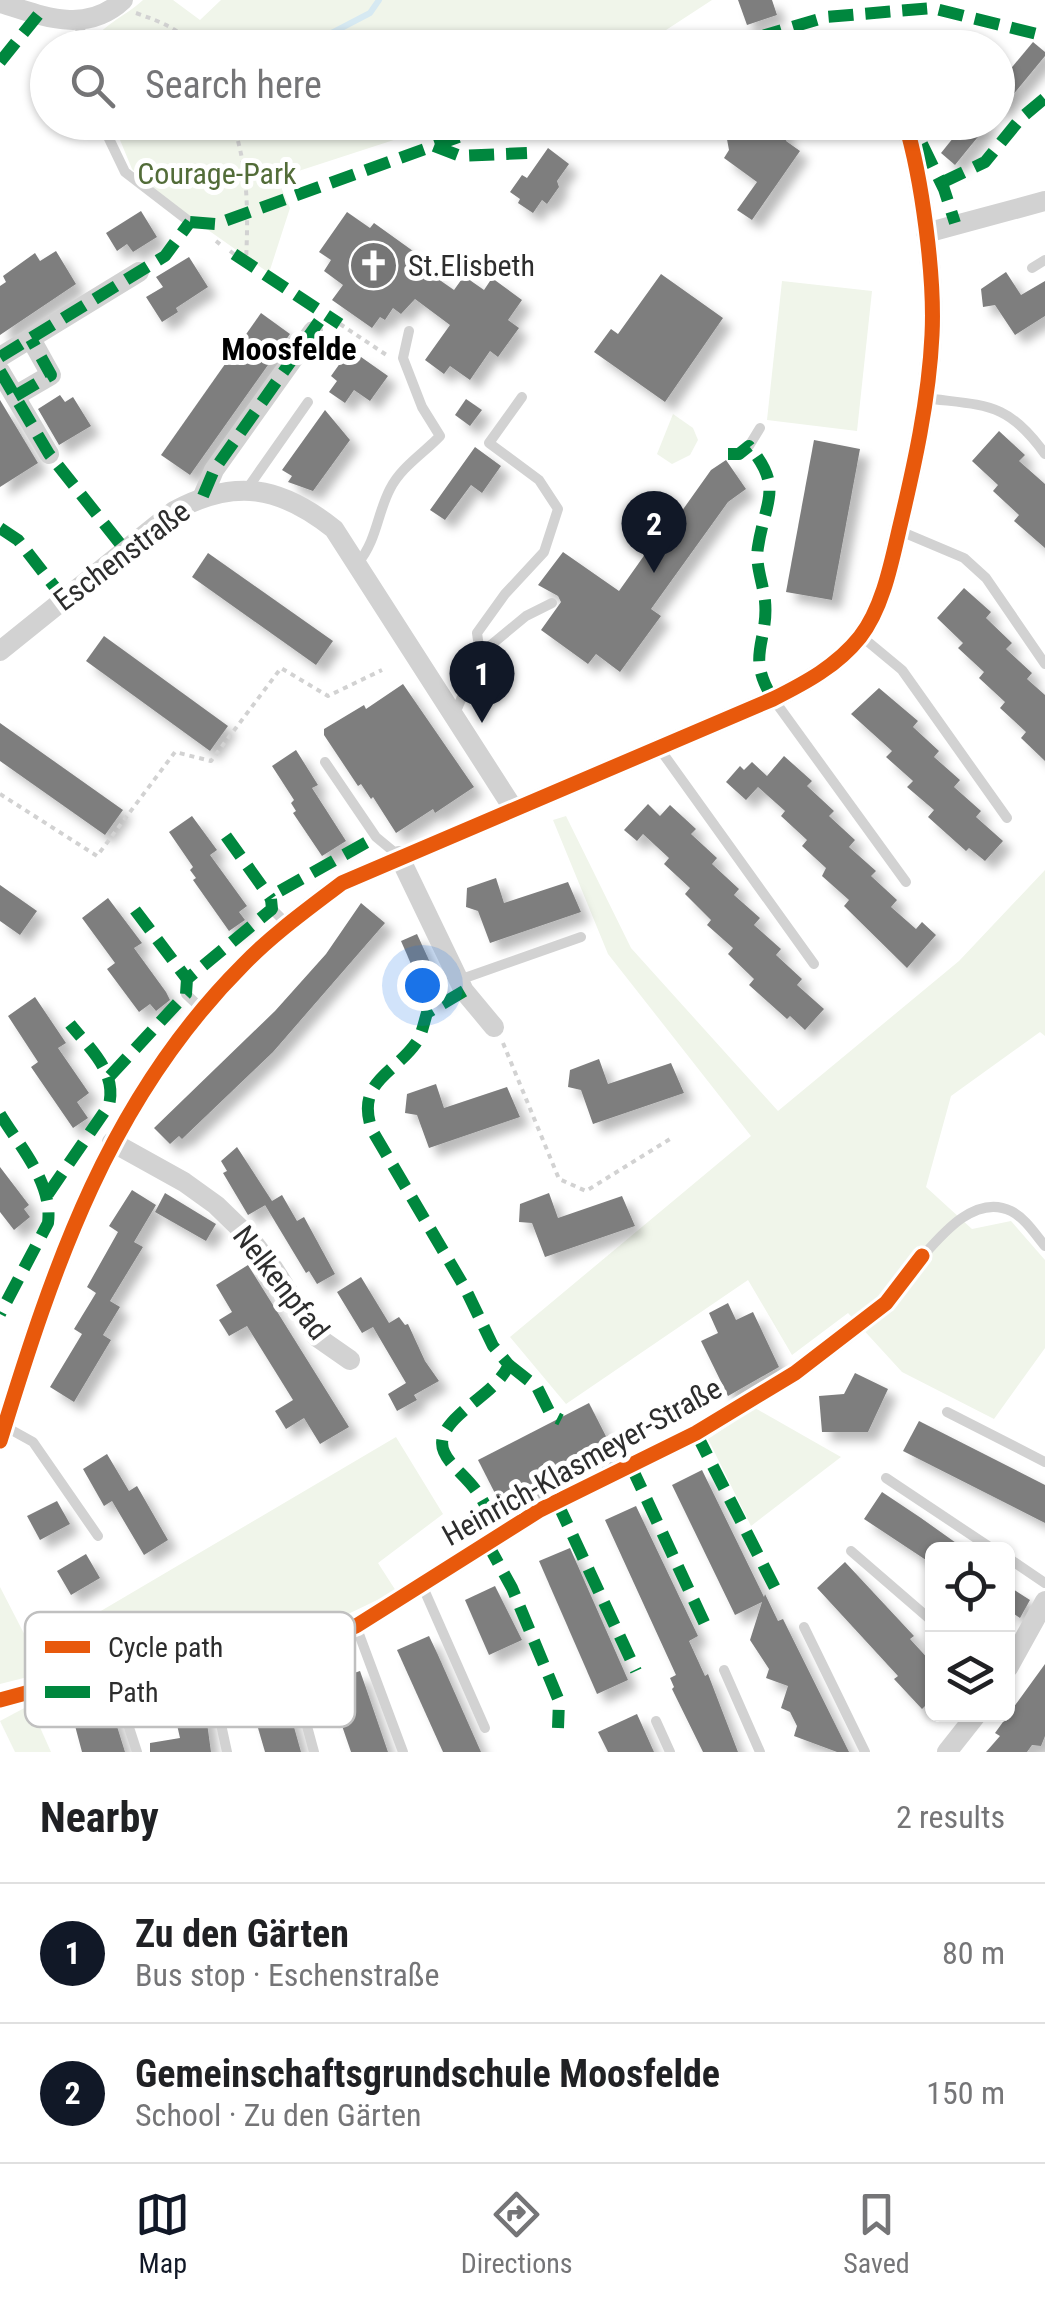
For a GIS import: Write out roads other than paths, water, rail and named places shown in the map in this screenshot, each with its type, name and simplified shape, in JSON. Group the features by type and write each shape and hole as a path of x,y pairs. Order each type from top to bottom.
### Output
{"street":[{"path":"3,4 52,20 80,21 98,17 120,3"},
{"path":"2,1426 69,1236 112,1142 146,1083 280,916 399,856 773,699 837,661 861,636 874,614 899,531 933,333 926,233 908,140"},
{"path":"926,233 1045,201"},
{"path":"0,358 139,272"},
{"path":"203,496 214,470 313,330"},
{"path":"15,396 52,375 30,339"},
{"path":"0,371 49,454"},
{"name":"Eschenstraße","path":"0,651 174,512 203,496 247,490 282,499 314,513 334,529 513,808"},
{"path":"399,856 458,980 494,1027"},
{"name":"Nelkenpfad","path":"112,1142 184,1182 216,1205 249,1236 274,1268 317,1337 350,1360"},
{"name":"Heinrich-Klasmeyer-Straße","path":"356,1626 540,1510 696,1433 796,1373 886,1302 922,1256"},
{"path":"1015,1655 1045,1601"},
{"name":"Heinrich-Klasmeyer-Straße","path":"0,1700 25,1693"},
{"path":"947,1752 970,1722"}],"lane":[{"path":"80,21 80,30"},
{"path":"109,140 125,172 190,222"},
{"path":"1032,268 1045,260"},
{"path":"358,563 370,549 390,489 440,436 422,407 402,358 410,331"},
{"path":"480,654 477,632 544,552 558,509 539,480 489,443 522,397"},
{"path":"924,398 992,407 1011,415 1045,454"},
{"path":"247,490 308,402"},
{"path":"749,446 760,428"},
{"path":"899,531 964,558 986,578 1045,664"},
{"path":"454,716 480,654 526,616 552,603"},
{"path":"861,636 902,670 1008,818"},
{"path":"773,699 906,882"},
{"path":"659,747 814,964"},
{"path":"325,762 376,837 399,856"},
{"path":"458,980 581,937"},
{"path":"186,994 203,1010"},
{"path":"922,1256 951,1226 996,1207 1013,1212 1045,1246"},
{"path":"947,1412 1045,1462"},
{"path":"2,1426 34,1442 98,1536"},
{"path":"886,1478 982,1542"},
{"path":"851,1551 925,1615"},
{"path":"1015,1563 1045,1583"},
{"path":"422,1585 485,1728"},
{"path":"356,1626 403,1752"},
{"path":"804,1627 865,1752"},
{"path":"724,1670 760,1752"},
{"path":"656,1720 670,1752"},
{"path":"128,1727 136,1752"},
{"path":"222,1727 227,1752"},
{"path":"307,1727 314,1752"}],"waterway":[{"path":"337,30 370,13 379,0"}],"place":[{"name":"St.Elisbeth","path":"373,266"},
{"name":"Gemeinschaftsgrundschule Moosfelde","path":"654,573"},
{"name":"Zu den Gärten","path":"482,723"}],"district":[{"name":"Moosfelde","path":"289,349"}],"park label":[{"name":"Courage-Park","path":"217,174"}]}
